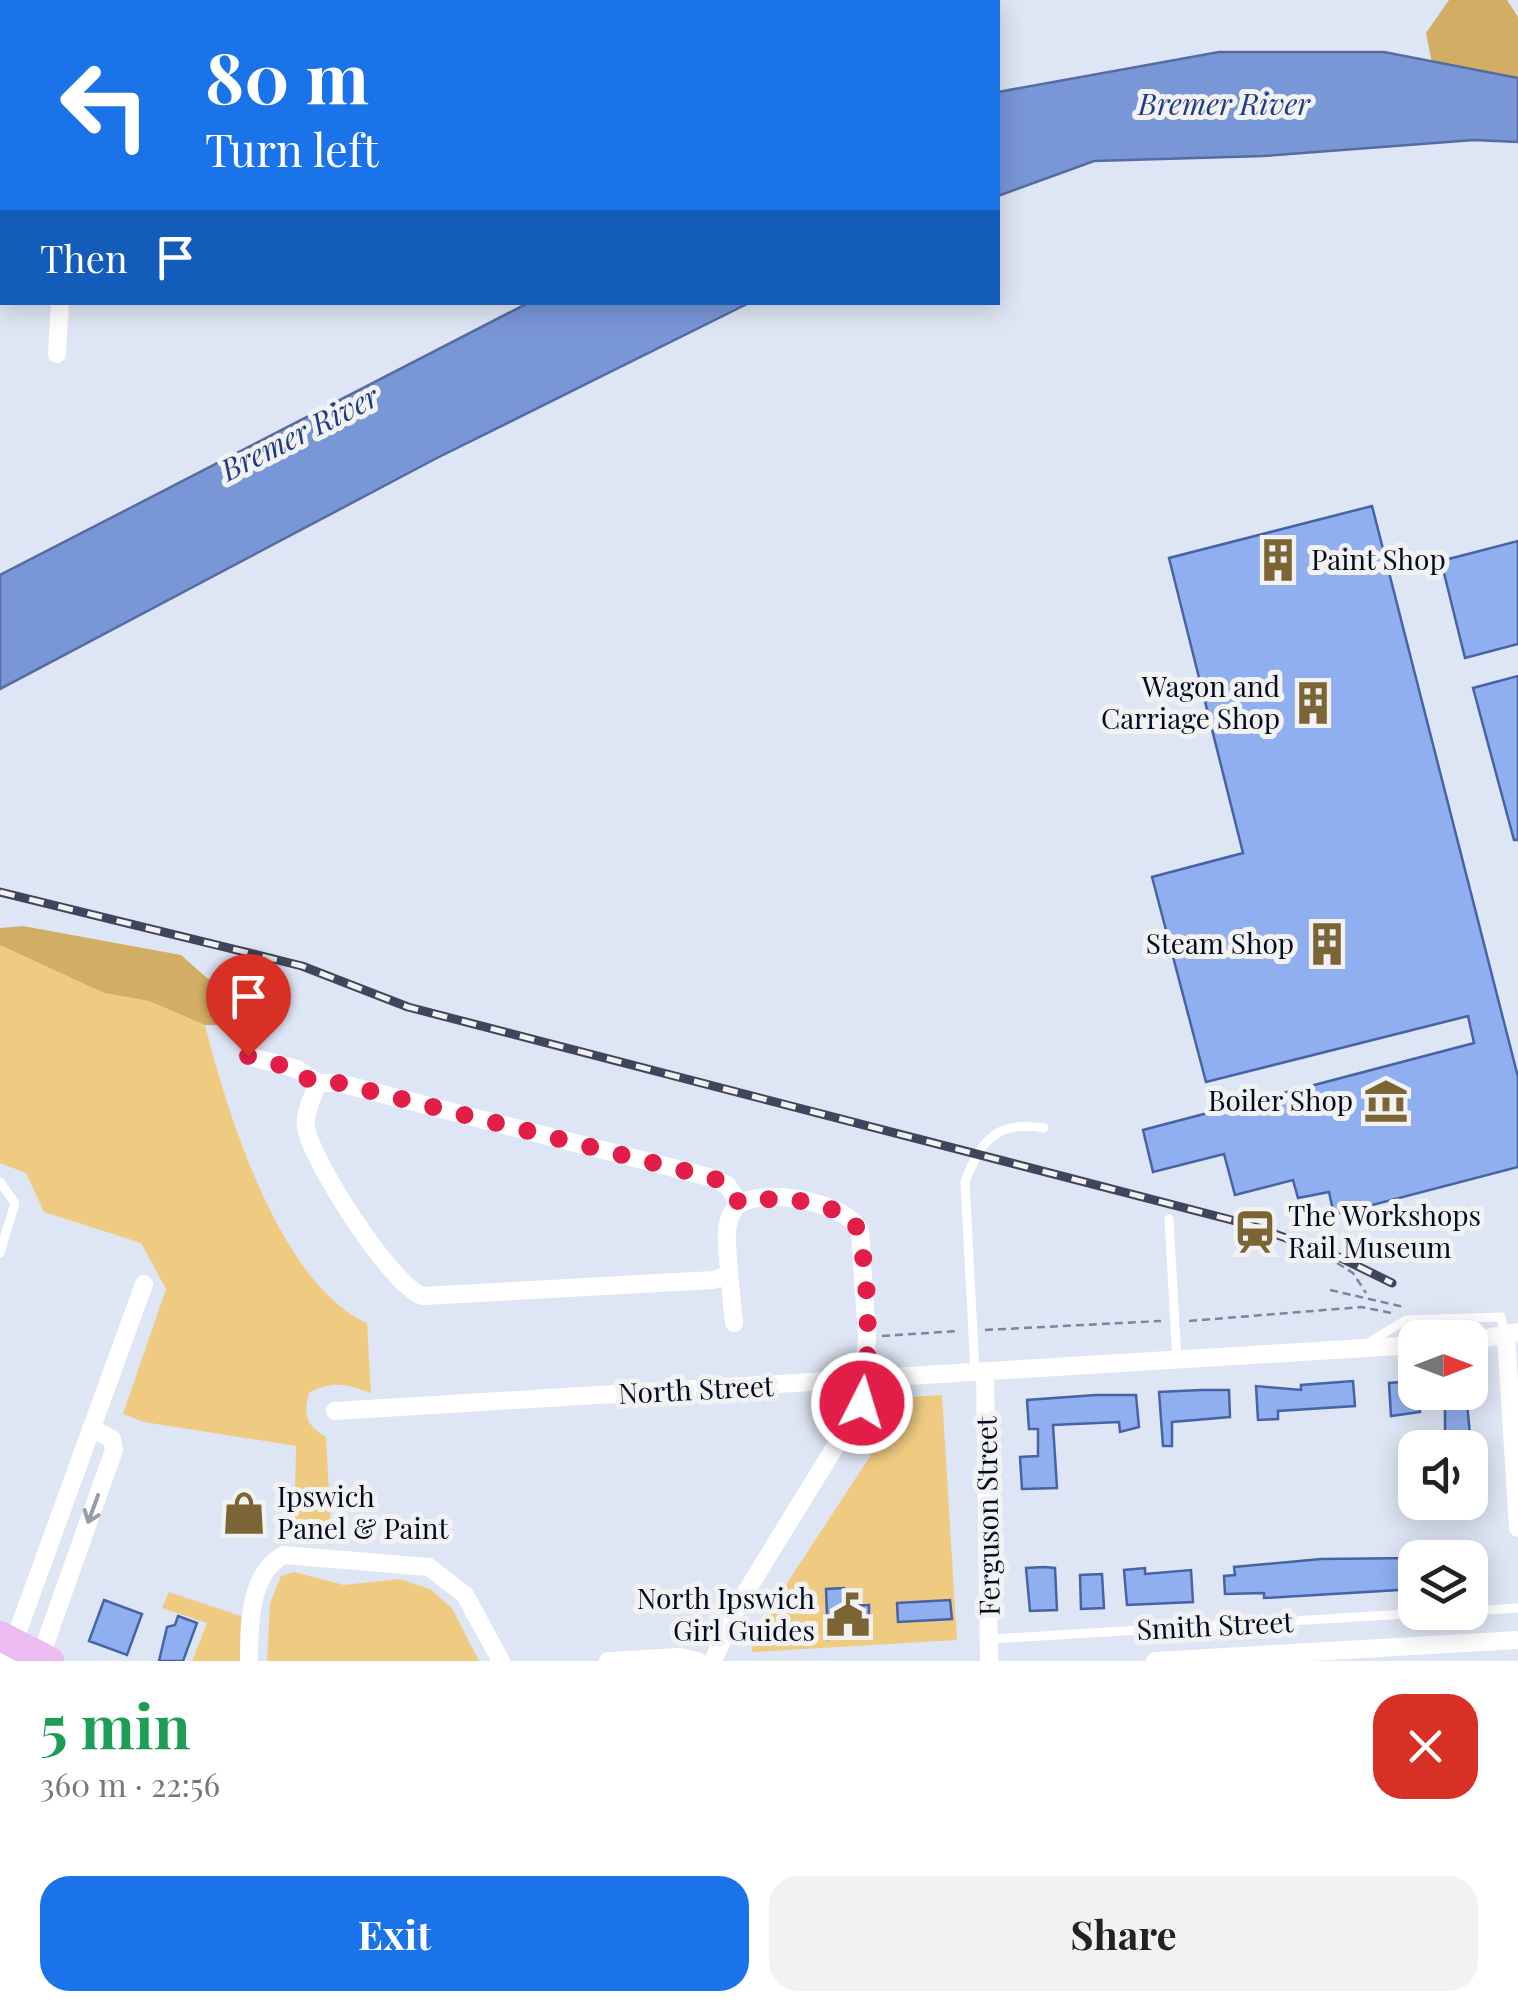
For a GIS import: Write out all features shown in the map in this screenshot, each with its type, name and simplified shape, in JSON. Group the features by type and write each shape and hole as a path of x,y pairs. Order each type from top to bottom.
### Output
{"street":[{"path":"57,354 60,305"},
{"path":"248,1056 298,1070 318,1082 339,1083 700,1174 728,1185 739,1203"},
{"path":"318,1082 306,1130 324,1174 415,1294 444,1297 706,1282 729,1274"},
{"path":"713,1661 738,1604 858,1413 866,1381 867,1336 860,1232 854,1219 837,1210 786,1197 739,1203 729,1218 734,1324"},
{"path":"25,1653 44,1602 91,1428 144,1284"},
{"path":"1488,1338 1514,1334 1518,1528"},
{"name":"North Street","path":"335,1411 1398,1346"},
{"name":"Ferguson Street","path":"980,1372 989,1661"},
{"path":"25,1653 44,1602 114,1450 112,1439 91,1428"},
{"path":"249,1661 259,1583 265,1570 284,1556 429,1566 466,1595 501,1661"},
{"name":"Smith Street","path":"1155,1661 1518,1640"},
{"path":"608,1661 680,1657 698,1661"}],"lane":[{"path":"980,1372 964,1193 967,1175 983,1147 1010,1125 1044,1128"},
{"path":"0,1182 15,1203 0,1253"},
{"path":"1169,1220 1177,1361"},
{"name":"North Street","path":"1357,1349 1411,1319 1496,1314 1514,1334"},
{"path":"1488,1610 1518,1608"},
{"name":"Smith Street","path":"990,1638 1398,1614"}],"path":[{"path":"1336,1263 1352,1273 1367,1296"},
{"path":"1330,1290 1404,1307"},
{"path":"1182,1322 1210,1316 1362,1307 1391,1313"},
{"path":"982,1330 1156,1320 1168,1323"},
{"path":"867,1336 965,1331"}],"shaded area":[{"path":"1449,0 1507,0 1518,17 1518,78 1432,63 1426,33"},
{"path":"23,926 181,955 208,979 236,983 250,999 232,1025 205,1025 149,1001 104,993 0,945 0,928"},
{"path":"0,945 104,993 149,1001 205,1025 243,1148 283,1235 308,1273 336,1303 367,1323 371,1393 333,1385 309,1393 307,1401 310,1424 326,1437 332,1545 294,1533 296,1446 144,1422 123,1414 166,1289 141,1243 44,1212 26,1173 0,1163"},
{"path":"942,1395 957,1640 752,1652 751,1638 909,1397"},
{"path":"294,1572 344,1585 400,1579 430,1589 452,1608 479,1661 267,1661 270,1603 281,1576"},
{"path":"169,1592 241,1616 240,1661 192,1661 207,1623 162,1608"}],"water":[{"name":"Bremer River","path":"1219,52 1384,52 1518,78 1518,142 1474,140 1264,156 1094,161 1000,195 1000,92"},
{"name":"Bremer River","path":"524,305 745,305 435,459 0,689 0,575"}],"building":[{"path":"1372,506 1518,1077 1518,1167 1334,1215 1329,1192 1298,1198 1293,1180 1235,1195 1224,1154 1153,1172 1143,1130 1474,1043 1468,1016 1206,1082 1152,877 1243,853 1169,558"},
{"path":"1518,541 1518,644 1465,658 1441,561"},
{"path":"1518,676 1518,840 1514,840 1473,688"},
{"path":"1353,1381 1355,1406 1278,1411 1278,1419 1258,1420 1256,1386 1301,1390 1301,1385"},
{"path":"1398,1382 1398,1410 1420,1412 1391,1416 1389,1383"},
{"path":"1229,1390 1230,1417 1172,1422 1172,1446 1163,1446 1159,1392"},
{"path":"1136,1395 1139,1427 1120,1432 1119,1422 1053,1425 1057,1488 1022,1489 1020,1457 1038,1456 1038,1429 1029,1429 1027,1400"},
{"path":"1445,1410 1468,1410 1470,1430 1445,1430"},
{"path":"1398,1558 1398,1590 1264,1598 1264,1593 1225,1594 1224,1576 1235,1575 1234,1567 1321,1559"},
{"path":"1026,1568 1055,1568 1057,1610 1030,1611"},
{"path":"1145,1568 1145,1574 1191,1570 1193,1602 1127,1605 1124,1570"},
{"path":"1102,1574 1104,1608 1081,1609 1080,1575"},
{"name":"North Ipswich Girl Guides","path":"844,1588 845,1606 869,1605 869,1623 846,1624 846,1638 828,1639 826,1589"},
{"path":"104,1600 142,1614 127,1655 89,1641"},
{"path":"950,1600 952,1619 898,1622 897,1603"},
{"path":"178,1616 197,1623 183,1661 159,1661 167,1627 175,1625"}],"railway":[{"path":"0,892 302,966 408,1007 1247,1224 1341,1258 1392,1283"}],"place":[{"name":"Paint Shop","path":"1278,560"},
{"name":"Wagon and Carriage Shop","path":"1313,703"},
{"name":"Steam Shop","path":"1327,944"},
{"name":"Boiler Shop","path":"1386,1101"},
{"name":"The Workshops Rail Museum","path":"1255,1232"},
{"name":"Ipswich Panel & Paint","path":"244,1513"},
{"name":"North Ipswich Girl Guides","path":"848,1615"}],"route":[{"path":"248,1056 298,1070 310,1081 339,1083 713,1178 728,1185 739,1203 786,1197 849,1214 860,1232 867,1336 862,1403"}]}
